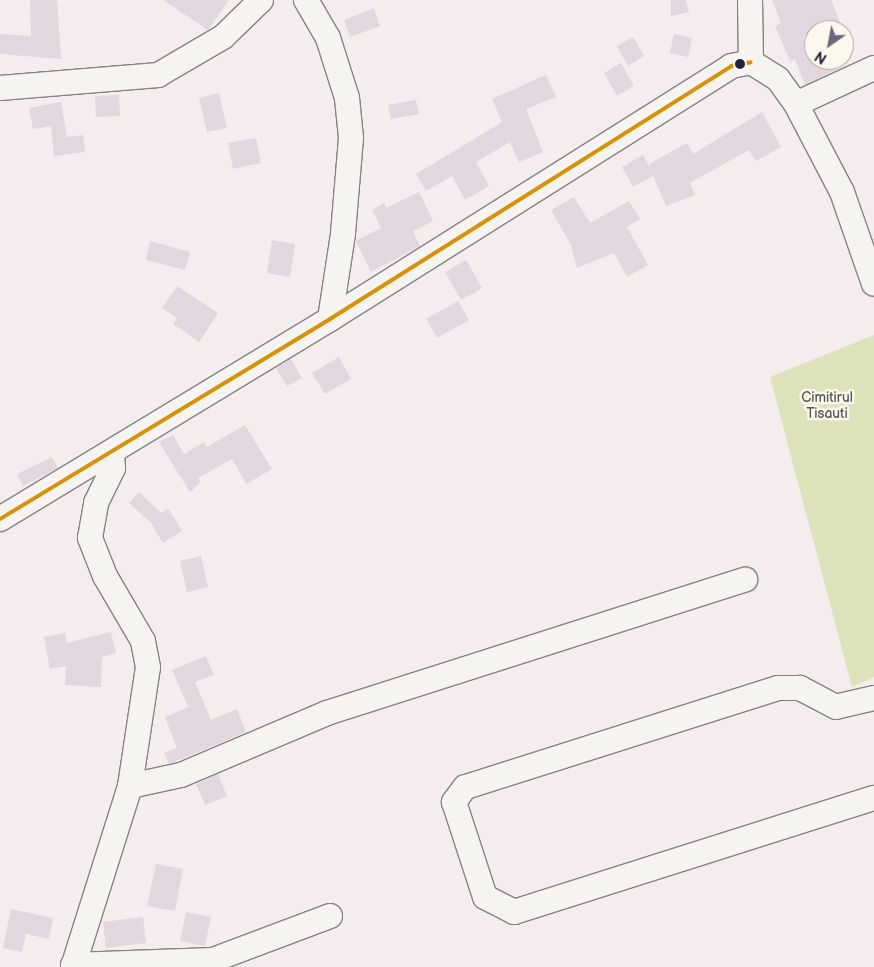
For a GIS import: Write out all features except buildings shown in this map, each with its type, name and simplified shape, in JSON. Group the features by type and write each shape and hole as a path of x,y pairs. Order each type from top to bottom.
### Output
{"street":[{"path":"0,88 158,75 223,37 261,0"},
{"path":"306,0 328,38 347,98 350,138 343,234 330,318"},
{"path":"750,0 751,62"},
{"path":"0,519 112,453 330,318 730,66 751,62 778,79 796,104 842,192 874,284"},
{"path":"796,104 874,68"},
{"path":"112,453 112,468 90,523 90,538 105,576 147,653 145,702 130,786 73,966 213,960 330,916"},
{"path":"130,786 180,774 327,713 745,580"},
{"path":"874,698 836,707 800,688 778,688 465,787 454,802 485,897 514,912 874,798"}],"green space":[{"name":"Cimitirul Tisauti","path":"874,335 874,677 852,687 770,377"}],"transit line":[{"path":"0,519 330,319 731,66 751,62"}]}
